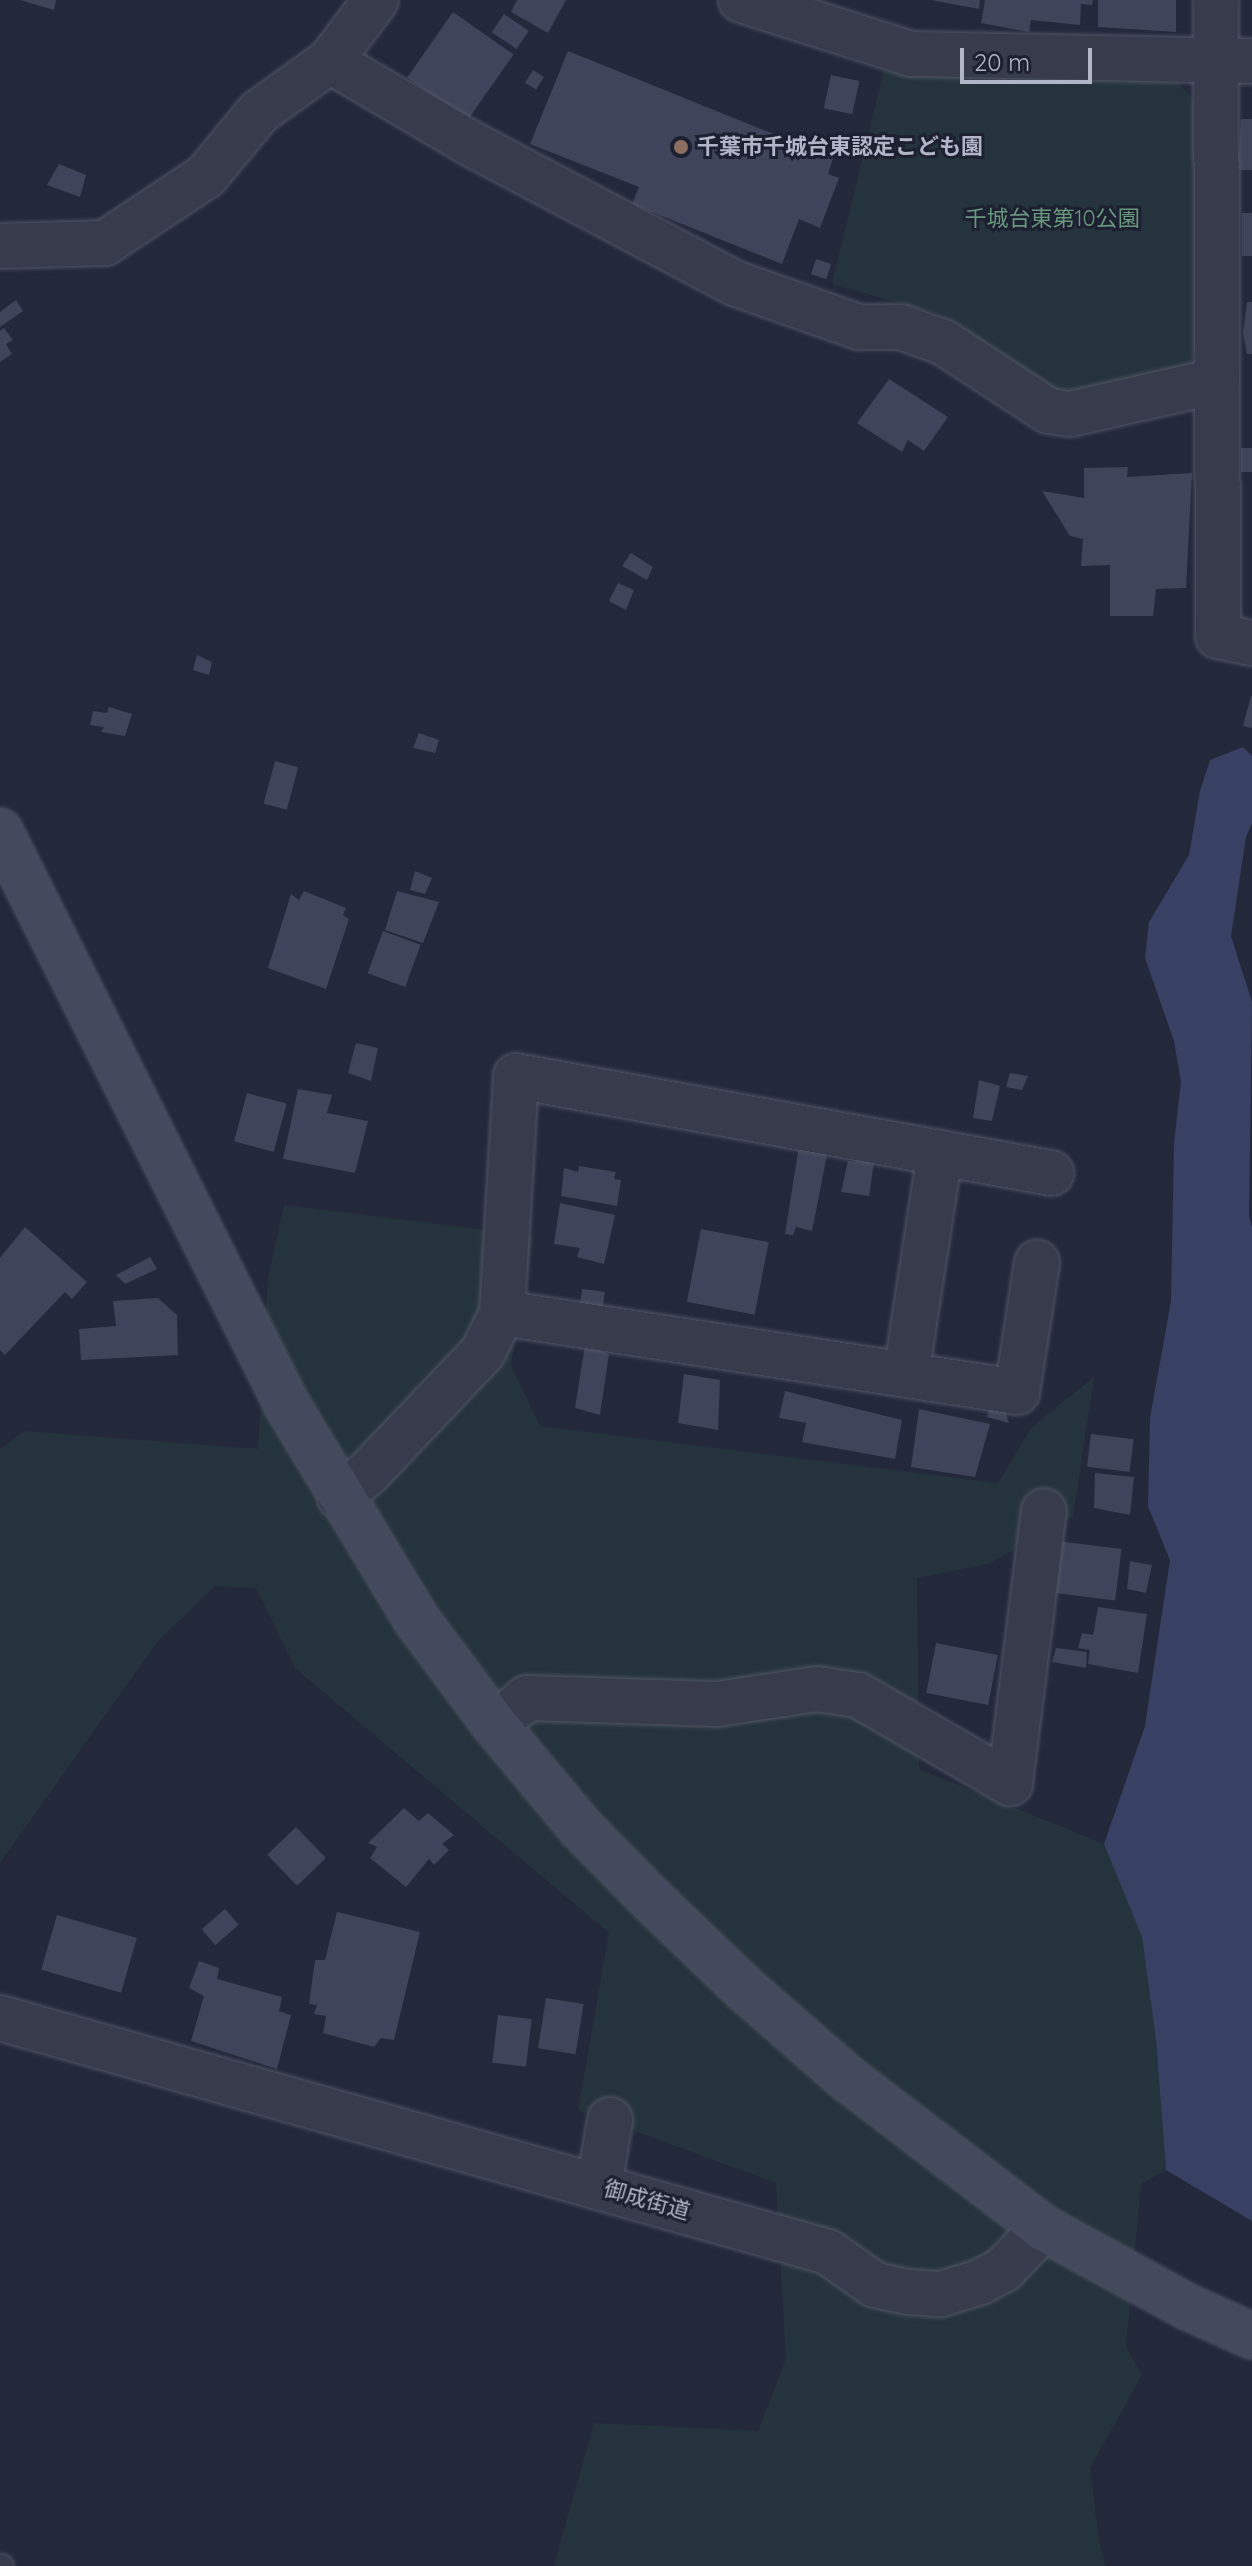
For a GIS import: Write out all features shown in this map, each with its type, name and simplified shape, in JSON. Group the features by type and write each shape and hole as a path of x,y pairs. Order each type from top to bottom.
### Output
{"street":[{"path":"0,246 105,243 206,176 259,112 330,61 376,0"},
{"path":"741,0 911,54 1234,61"},
{"path":"1216,0 1234,61 1216,381 1218,636 1252,643"},
{"path":"330,61 468,142 734,283 859,327 901,327 943,342 1049,411 1070,414 1216,381"},
{"path":"0,831 287,1405 416,1619 495,1725 581,1828 746,1990 847,2078 1043,2228 1190,2308 1252,2336"},
{"path":"340,1497 369,1472 483,1352 502,1313 516,1076 1051,1173"},
{"path":"906,1375 940,1153"},
{"path":"502,1313 1017,1392 1037,1263"},
{"path":"495,1725 527,1698 717,1704 817,1689 858,1695 1010,1783 1044,1511"},
{"name":"御成街道","path":"0,2018 828,2252 875,2285 909,2292 941,2294 980,2282 1004,2269 1043,2228"},
{"path":"599,2186 610,2120"}],"green space":[{"name":"千城台東第10公園","path":"887,58 1040,76 1178,83 1196,102 1195,346 1191,366 1067,393 1049,388 942,315 832,284"},
{"path":"284,1205 534,1236 511,1365 540,1426 998,1483 1032,1427 1094,1377 1073,1516 988,1564 917,1578 919,1769 1104,1844 1142,1937 1156,2040 1166,2170 1141,2184 1126,2346 1142,2375 1090,2468 1099,2541 1106,2566 554,2566 594,2423 758,2431 786,2359 776,2183 578,2110 609,1933 296,1669 256,1588 215,1586 158,1641 0,1863 0,1449 24,1431 258,1449 268,1279"}],"water":[{"path":"1243,747 1252,756 1252,823 1246,837 1231,936 1252,1002 1249,1217 1252,1227 1252,2221 1166,2170 1156,2040 1142,1937 1104,1844 1145,1726 1170,1560 1148,1506 1150,1418 1171,1301 1174,1143 1181,1082 1174,1041 1145,958 1149,922 1189,855 1200,791 1210,760"}],"building":[{"path":"20,0 56,0 54,10"},
{"path":"517,0 566,0 548,33 511,12"},
{"path":"931,0 980,0 979,9"},
{"path":"985,0 1093,0 1092,5 1081,4 1080,25 1031,20 1029,32 981,23"},
{"path":"1098,0 1176,0 1176,32 1098,27"},
{"path":"453,12 514,54 468,120 407,78"},
{"path":"504,14 529,31 517,49 492,32"},
{"path":"568,51 833,158 828,174 839,178 820,228 799,219 782,264 632,204 639,187 530,144"},
{"path":"533,70 544,77 536,90 525,83"},
{"path":"831,75 859,81 852,114 824,108"},
{"path":"1241,119 1252,119 1252,170 1238,170"},
{"path":"59,164 86,175 80,197 47,185"},
{"path":"1242,213 1252,213 1252,256 1242,256"},
{"path":"816,259 831,264 826,279 811,274"},
{"path":"16,300 23,311 0,327 0,312"},
{"path":"1247,302 1252,302 1252,354 1247,354 1243,333"},
{"path":"4,328 13,340 6,344 12,354 0,362 0,331"},
{"path":"889,379 948,417 924,451 908,440 902,452 857,423"},
{"path":"1241,448 1252,448 1252,472 1241,472"},
{"path":"1128,467 1127,477 1192,473 1186,588 1156,589 1153,616 1110,616 1110,565 1081,566 1083,539 1070,536 1042,491 1084,498 1084,468"},
{"path":"631,553 653,567 647,580 622,566"},
{"path":"618,583 634,590 626,610 609,601"},
{"path":"197,655 212,662 209,675 193,670"},
{"path":"1252,696 1252,728 1243,726"},
{"path":"109,707 132,714 125,736 101,732 104,727 90,725 93,711 107,713"},
{"path":"419,733 439,740 435,753 413,748"},
{"path":"275,761 298,767 287,810 264,804"},
{"path":"415,871 432,878 425,894 410,890"},
{"path":"304,891 346,908 343,915 349,919 326,989 268,968 291,894 299,900"},
{"path":"397,891 439,902 423,943 385,930"},
{"path":"383,931 421,945 405,987 368,973"},
{"path":"356,1043 378,1048 371,1081 348,1073"},
{"path":"1010,1073 1028,1076 1022,1090 1006,1087"},
{"path":"979,1080 1000,1086 992,1121 973,1118"},
{"path":"298,1089 332,1095 327,1113 368,1121 355,1173 283,1159"},
{"path":"247,1093 287,1104 274,1152 234,1141"},
{"path":"799,1146 828,1150 812,1231 796,1227 793,1235 785,1234"},
{"path":"857,1155 875,1156 869,1196 841,1192 848,1161 855,1162"},
{"path":"579,1166 616,1172 614,1179 621,1180 617,1206 561,1196 564,1168 578,1172"},
{"path":"560,1203 615,1215 604,1264 577,1257 580,1248 554,1244"},
{"path":"25,1227 87,1282 72,1299 65,1292 5,1355 0,1350 0,1258"},
{"path":"701,1229 769,1242 755,1315 687,1302"},
{"path":"150,1257 157,1269 125,1284 116,1275"},
{"path":"582,1289 605,1292 603,1307 580,1304"},
{"path":"158,1298 177,1315 178,1355 81,1360 79,1329 116,1326 113,1301"},
{"path":"585,1345 609,1354 600,1415 575,1408"},
{"path":"684,1374 720,1380 718,1430 678,1423"},
{"path":"785,1391 902,1420 895,1459 802,1442 806,1423 779,1418"},
{"path":"919,1409 990,1424 975,1477 911,1467"},
{"path":"989,1409 1005,1411 1009,1423 987,1417"},
{"path":"1091,1434 1134,1439 1130,1472 1087,1467"},
{"path":"1095,1473 1134,1477 1130,1515 1094,1508"},
{"path":"1057,1541 1122,1549 1115,1601 1051,1593"},
{"path":"1130,1561 1152,1565 1146,1593 1127,1589"},
{"path":"1098,1607 1147,1614 1138,1673 1088,1664 1090,1650 1078,1648 1082,1633 1093,1635"},
{"path":"936,1643 998,1655 988,1705 926,1693"},
{"path":"1056,1648 1087,1652 1086,1668 1052,1662"},
{"path":"404,1808 419,1821 428,1813 454,1835 442,1844 449,1850 434,1865 429,1859 406,1887 370,1858 377,1847 368,1843"},
{"path":"296,1827 326,1858 297,1886 267,1855"},
{"path":"225,1909 239,1925 215,1945 202,1929"},
{"path":"337,1912 420,1932 394,2040 381,2038 374,2047 323,2033 326,2016 314,2014 317,2005 309,2004 315,1960 325,1960"},
{"path":"57,1915 137,1938 121,1993 41,1970"},
{"path":"199,1961 219,1968 217,1979 282,1997 279,2011 291,2015 277,2069 191,2041 204,1996 189,1988"},
{"path":"546,1998 584,2004 576,2054 538,2048"},
{"path":"498,2015 532,2019 526,2067 492,2063"}],"place":[{"name":"千葉市千城台東認定こども園","path":"681,147"}]}
